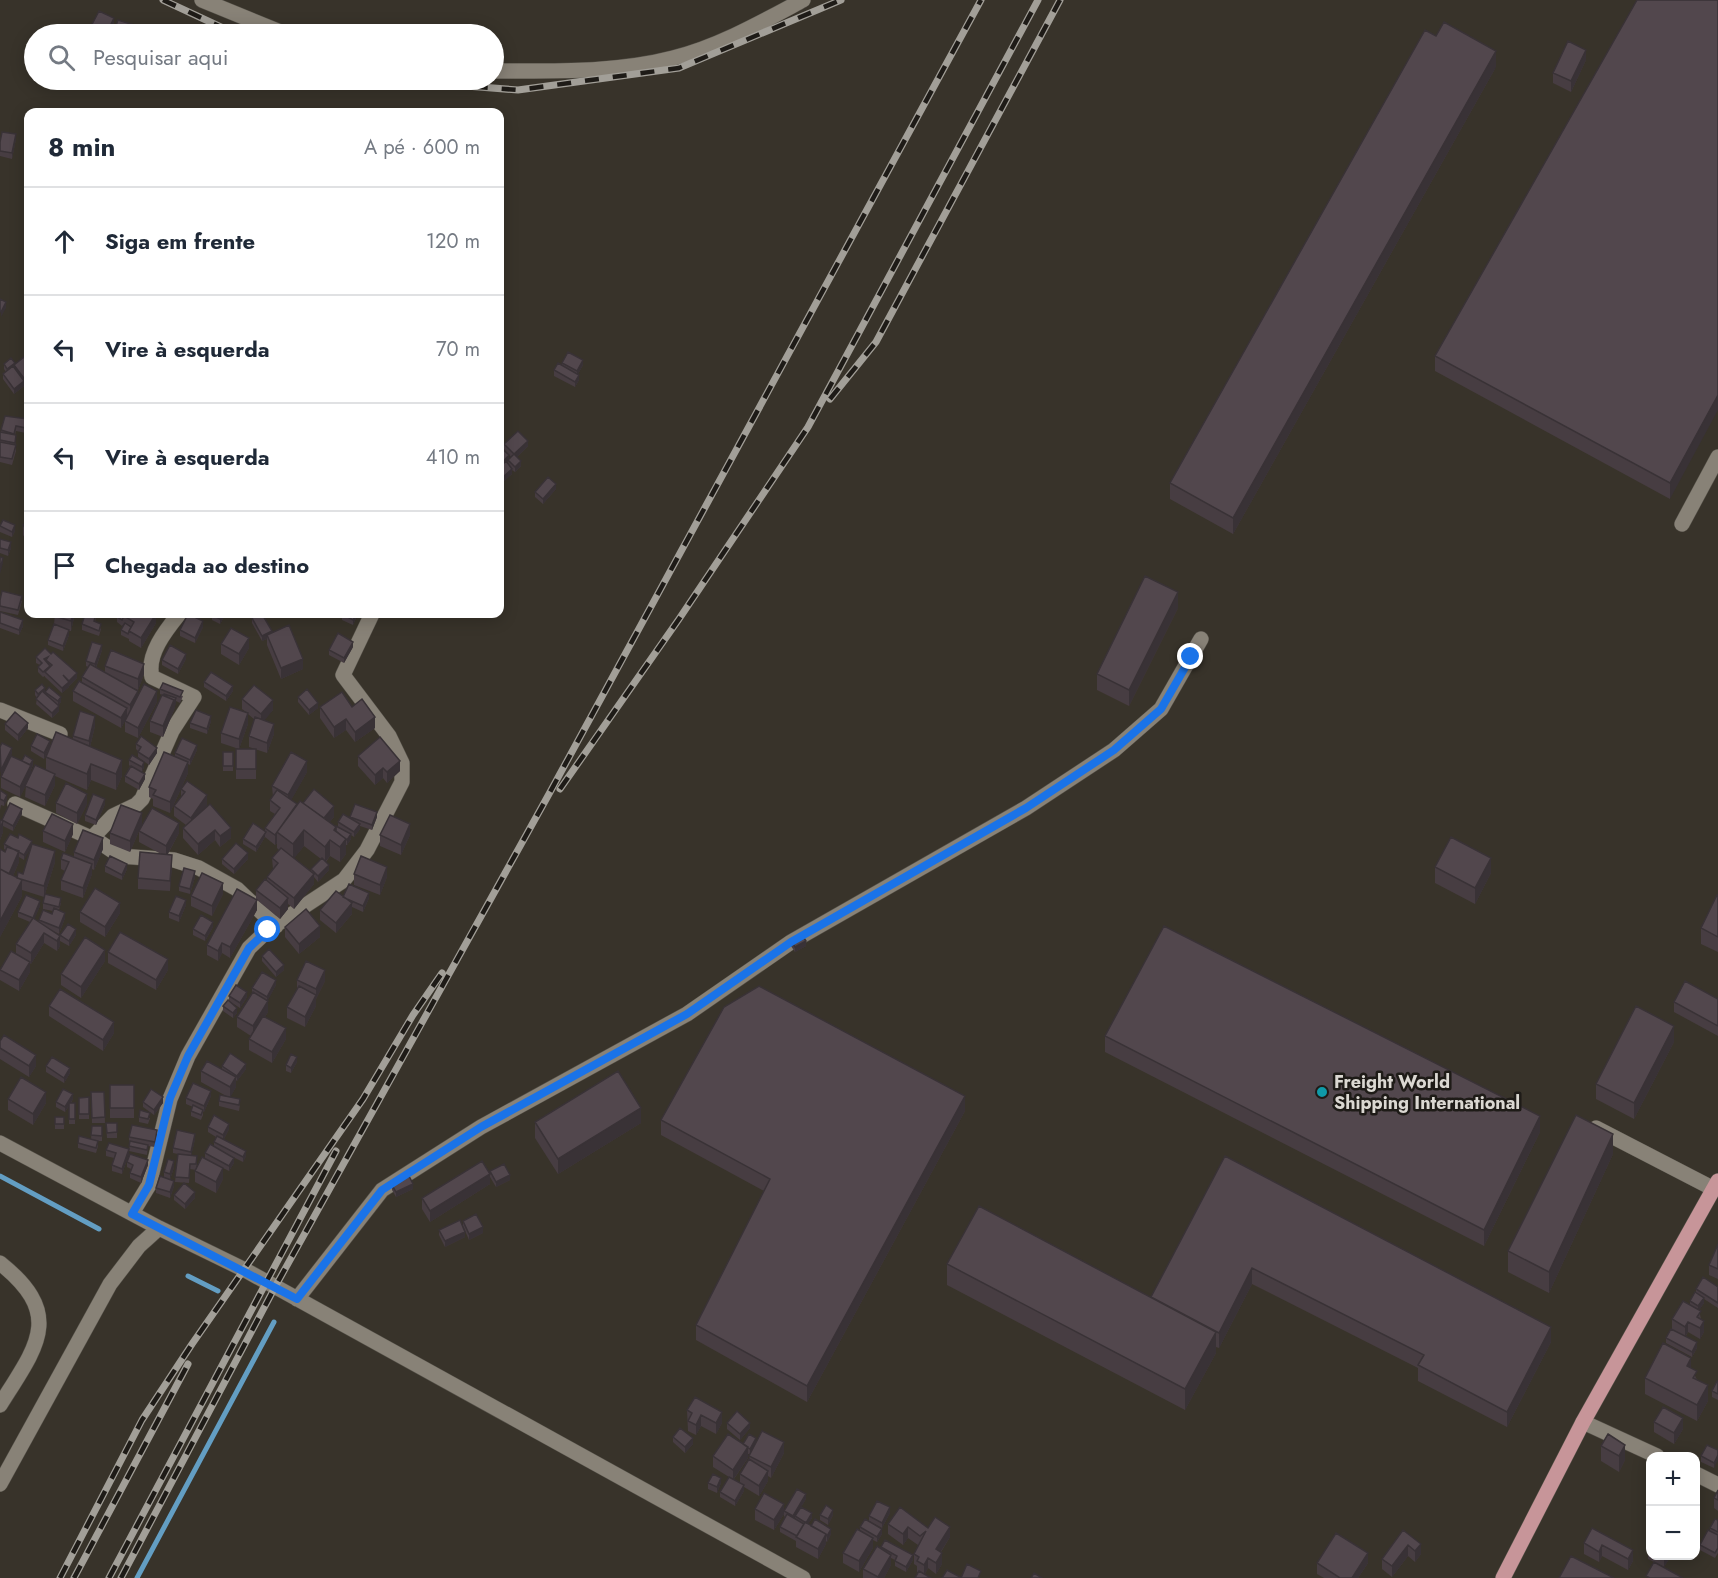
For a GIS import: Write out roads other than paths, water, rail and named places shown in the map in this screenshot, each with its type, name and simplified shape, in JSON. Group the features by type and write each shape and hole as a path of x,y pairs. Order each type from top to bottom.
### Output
{"main road":[{"path":"1503,1578 1582,1422 1716,1185"}],"street":[{"path":"202,0 261,24"},
{"path":"504,71 612,67 673,58 724,40 803,0"},
{"path":"1682,524 1718,457"},
{"path":"92,838 113,816 136,805 142,799 172,731 194,697 158,681 152,676 150,668 153,655 176,618"},
{"path":"132,1214 149,1185 170,1098 188,1056 249,948 276,926 344,880 367,850 402,782 402,763 389,736 343,675 370,618"},
{"path":"297,1299 382,1190 481,1127 687,1014 791,942 1026,808 1104,756 1161,709 1201,639"},
{"path":"0,710 60,734"},
{"path":"15,804 92,838 120,856 174,860 199,868 237,889 276,926"},
{"path":"1583,1122 1716,1185"},
{"path":"0,1143 297,1299 777,1572 803,1578"},
{"path":"0,1484 110,1284 139,1246 159,1228"},
{"path":"0,1263 23,1281 34,1298 40,1325 32,1354 0,1405"},
{"path":"1582,1422 1648,1452"},
{"path":"1700,1476 1718,1485"}],"waterway":[{"path":"0,1176 99,1229"},
{"path":"188,1276 218,1291"},
{"path":"137,1578 274,1322"}],"railway":[{"path":"163,0 215,24"},
{"path":"504,89 518,90 679,68 841,0"},
{"path":"121,1578 275,1287 549,794 981,0"},
{"path":"560,789 679,619 808,427 1038,0"},
{"path":"830,399 876,342 1060,0"},
{"path":"60,1578 142,1420 192,1344 363,1099 413,1015 442,973"},
{"path":"109,1578 336,1151"},
{"path":"74,1578 188,1364"}],"place":[{"name":"Freight World Shipping International","path":"1322,1092"}]}
